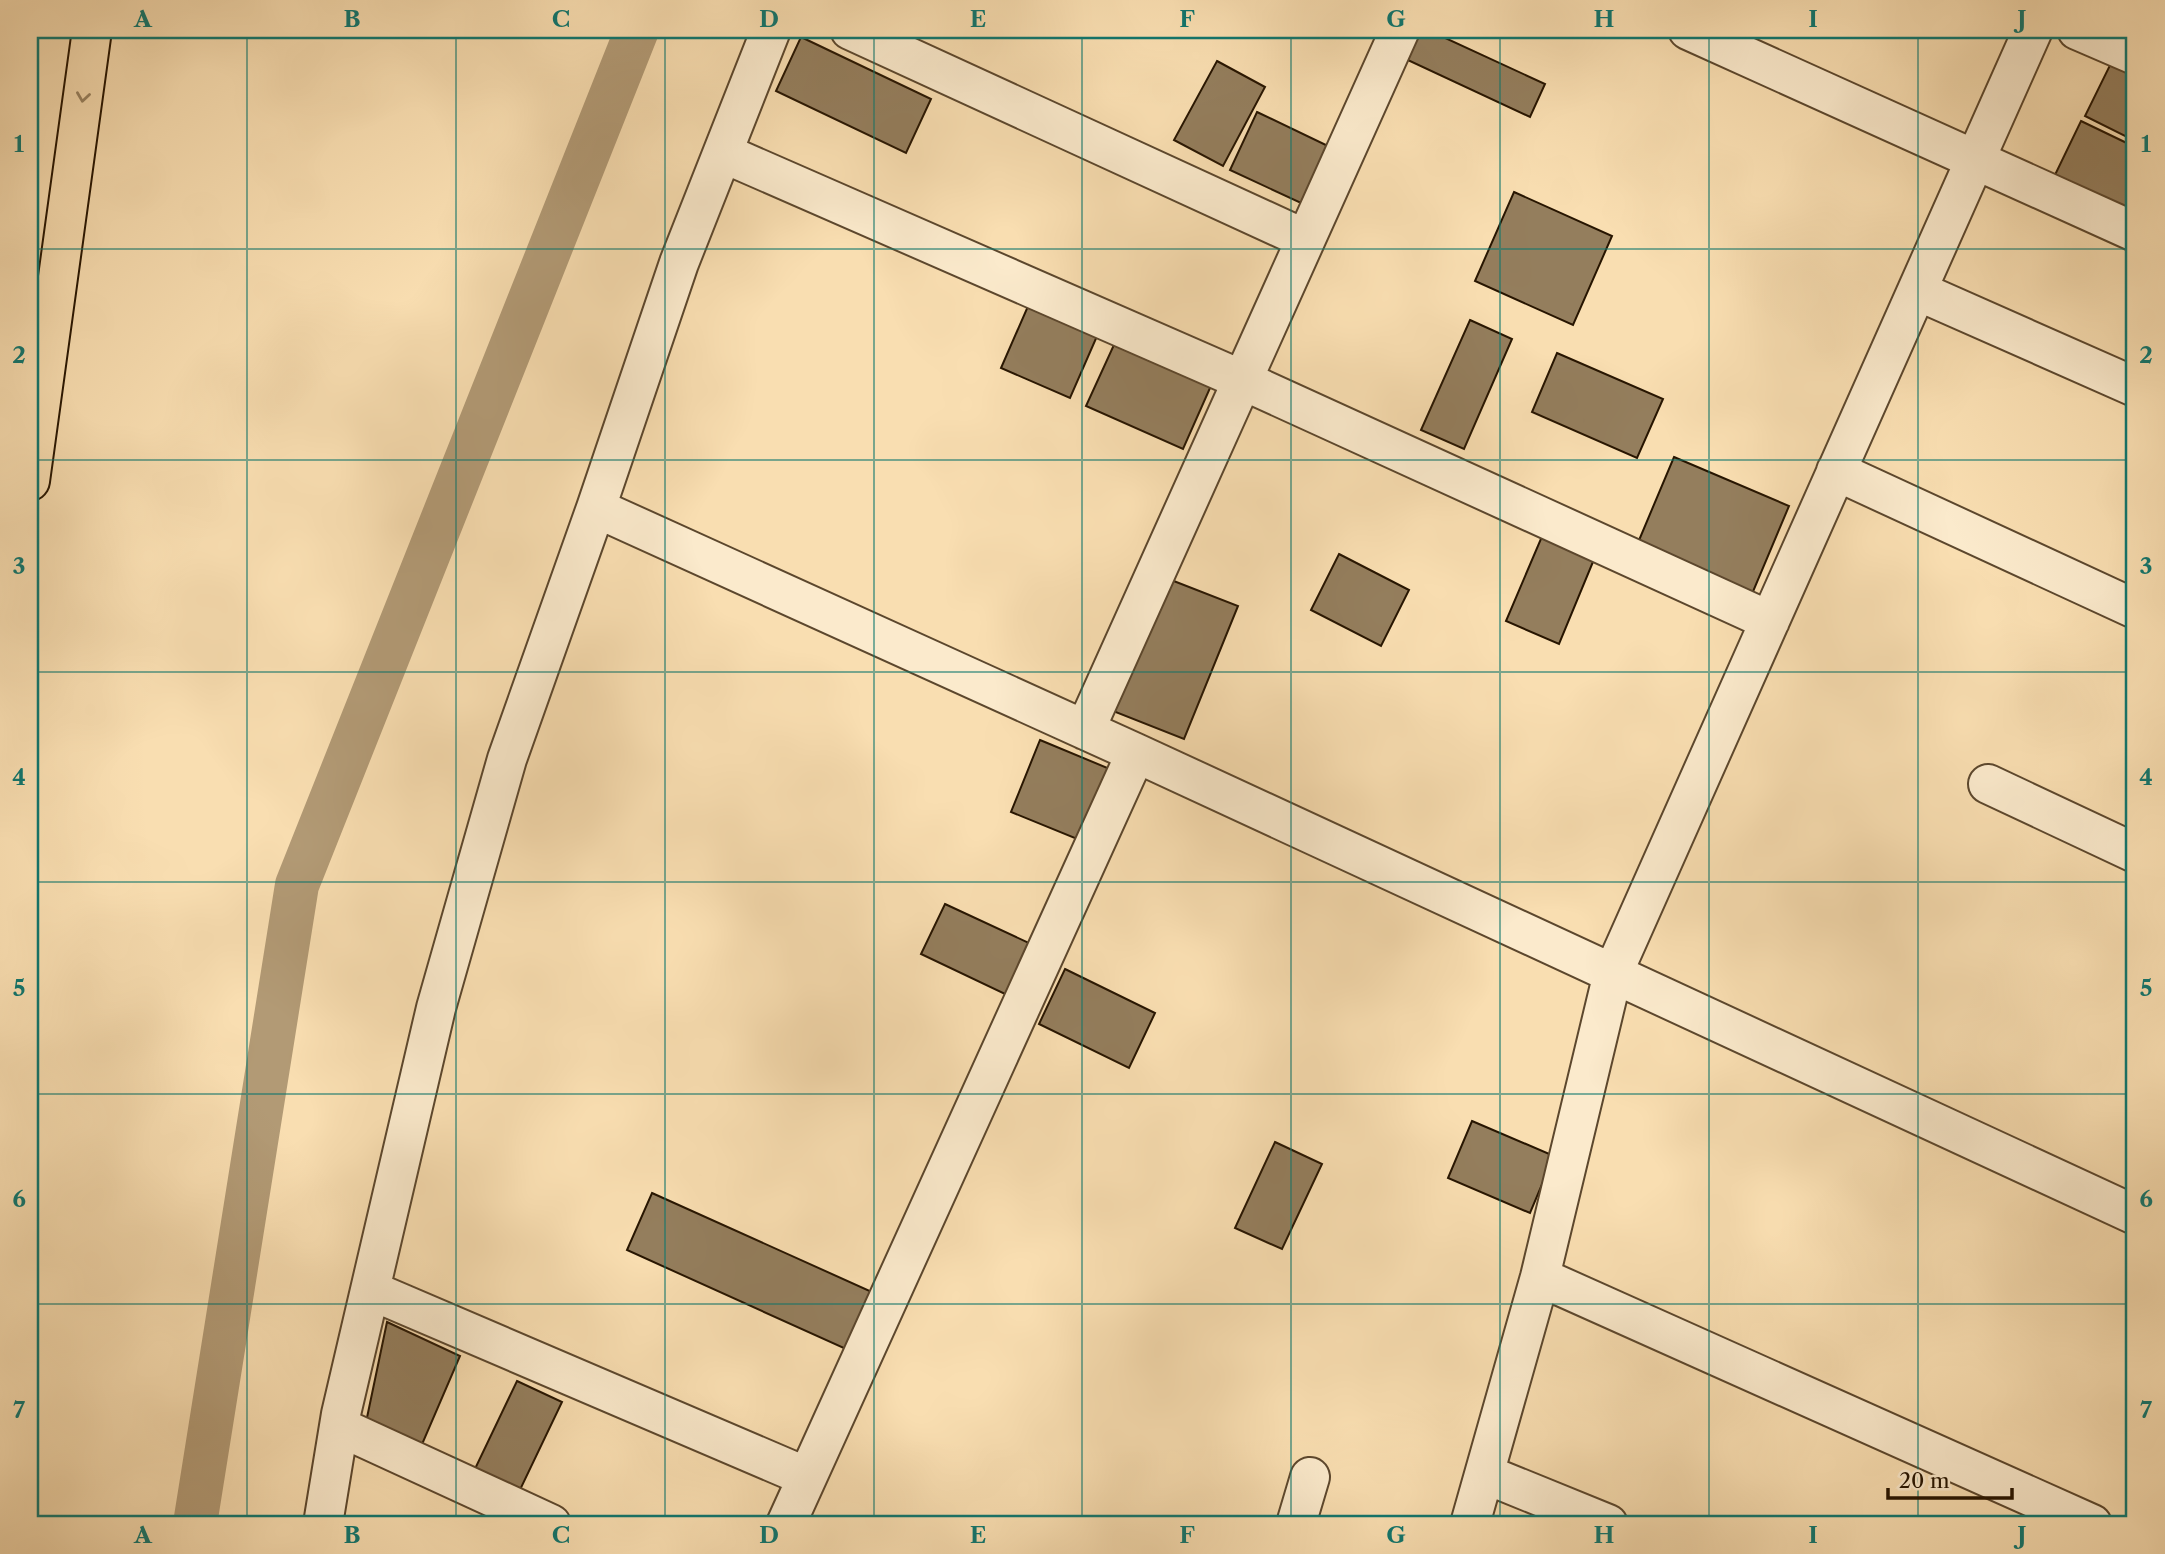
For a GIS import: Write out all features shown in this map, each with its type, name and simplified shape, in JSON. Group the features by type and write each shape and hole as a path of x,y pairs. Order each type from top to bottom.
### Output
{"main road":[{"path":"30,481 92,30"}],"street":[{"path":"323,1524 340,1427 370,1290 436,1008 507,760 679,264 771,30"},
{"path":"850,30 1305,240"},
{"path":"1085,730 1400,30"},
{"path":"1688,30 2135,232"},
{"path":"1471,1524 1540,1277 1613,973 2033,30"},
{"path":"2077,30 2135,55"},
{"path":"723,153 1242,380 1770,621"},
{"path":"1917,291 2135,387"},
{"path":"1836,471 2135,609"},
{"path":"596,508 1136,753 2135,1214"},
{"path":"786,1524 1136,753"},
{"path":"1988,784 2135,853"},
{"path":"1540,1277 2092,1524"},
{"path":"370,1290 807,1477"},
{"path":"340,1427 551,1524"},
{"path":"1485,1474 1608,1524"},
{"path":"1296,1524 1310,1477"}],"building":[{"path":"1408,30 1428,30 1545,84 1530,117 1397,55"},
{"path":"801,37 931,99 906,153 776,91"},
{"path":"2116,53 2135,63 2135,141 2085,116"},
{"path":"1217,61 1265,87 1223,166 1174,140"},
{"path":"1257,112 1328,146 1301,203 1230,170"},
{"path":"2081,121 2135,147 2135,194 2126,214 2053,179"},
{"path":"1514,192 1612,236 1573,325 1475,281"},
{"path":"1032,297 1101,327 1070,398 1001,368"},
{"path":"1470,320 1512,339 1464,449 1421,430"},
{"path":"1118,336 1214,379 1183,449 1086,406"},
{"path":"1557,353 1663,399 1637,458 1532,412"},
{"path":"1674,457 1789,506 1752,594 1637,545"},
{"path":"1543,534 1595,557 1559,644 1506,621"},
{"path":"1339,554 1409,590 1381,646 1311,610"},
{"path":"1166,578 1238,606 1184,739 1113,711"},
{"path":"1040,740 1117,772 1087,843 1011,812"},
{"path":"945,904 1044,950 1020,1001 921,954"},
{"path":"1065,969 1155,1013 1129,1068 1039,1024"},
{"path":"1472,1121 1554,1156 1530,1213 1448,1178"},
{"path":"1275,1142 1322,1164 1282,1249 1235,1228"},
{"path":"652,1193 883,1297 857,1354 627,1250"},
{"path":"387,1322 460,1356 417,1456 364,1432"},
{"path":"517,1381 562,1402 518,1494 473,1473"}],"waterway":[{"path":"195,1524 297,885 637,30"}]}
